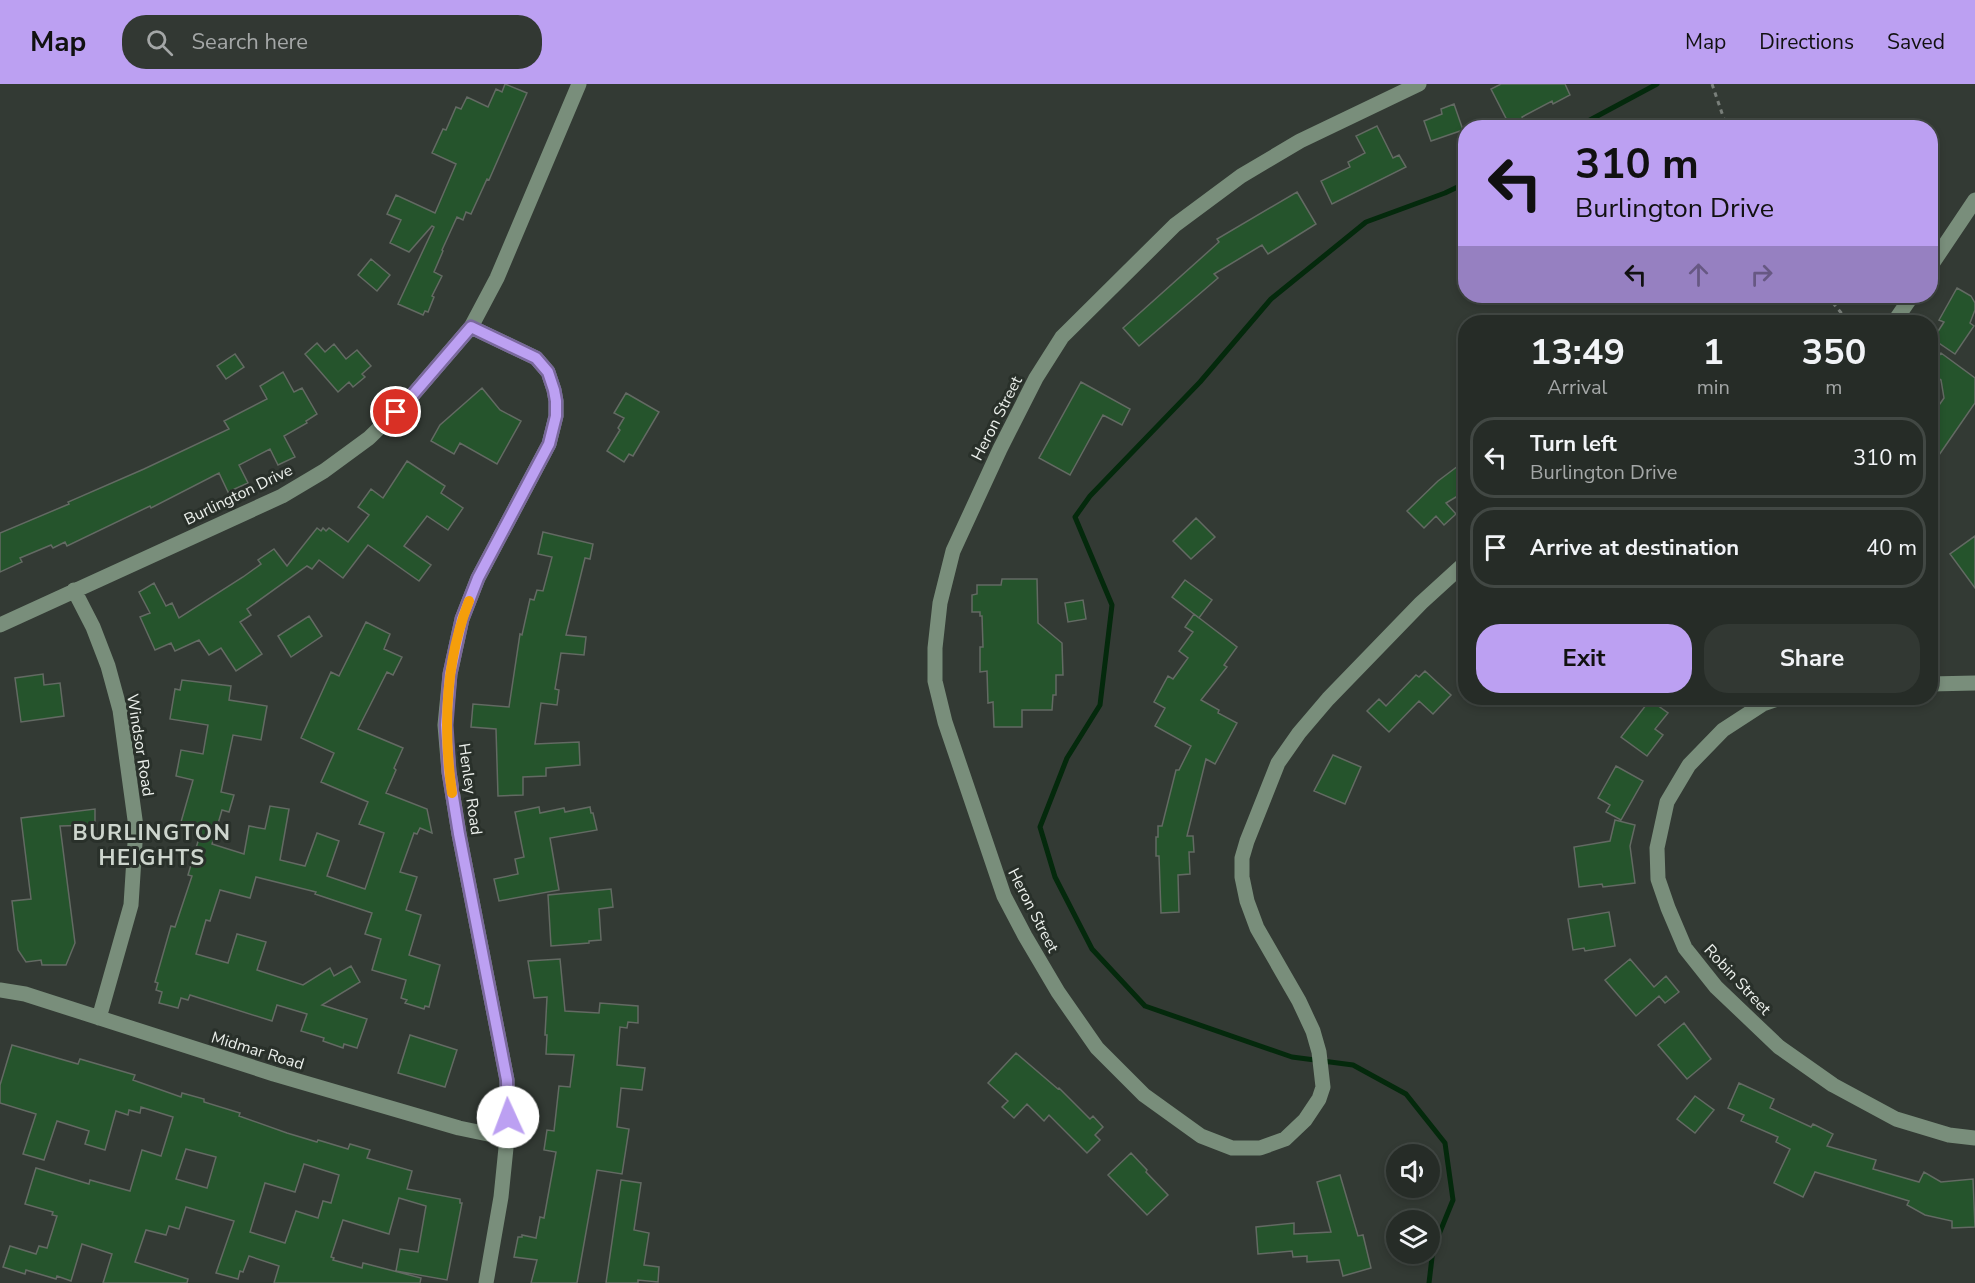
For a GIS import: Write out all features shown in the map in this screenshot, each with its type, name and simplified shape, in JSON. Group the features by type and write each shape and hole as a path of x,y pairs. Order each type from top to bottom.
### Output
{"street":[{"name":"Burlington Drive","path":"0,625 282,496 324,471 369,438 410,398 471,327 496,278 579,84"},
{"name":"Heron Street","path":"1419,84 1300,141 1242,176 1175,225 1062,337 1036,378 953,551 940,603 935,648 935,681 945,723 1004,896 1058,992 1097,1048 1144,1095 1201,1136 1232,1148 1260,1148 1285,1139 1305,1120 1319,1098 1323,1087 1319,1052 1313,1031 1299,1001 1257,928 1242,877 1242,858 1278,763 1299,734 1328,699 1421,603 1458,569"},
{"path":"1938,255 1975,200"},
{"name":"Henley Road","path":"471,327 536,358 548,372 556,401 556,416 549,444 478,578 462,619 450,674 446,725 449,772 507,1080 507,1138 501,1197 486,1283"},
{"name":"Windsor Road","path":"74,590 93,627 108,666 120,710 136,827 131,905 124,937 99,1018"},
{"path":"1938,684 1975,683"},
{"name":"Robin Street","path":"1761,705 1723,730 1689,765 1667,802 1657,848 1658,879 1685,948 1716,987 1779,1047 1833,1085 1896,1119 1949,1135 1975,1138"},
{"name":"Midmar Road","path":"0,990 25,994 306,1084 459,1128 507,1138"}],"path":[{"path":"1713,84 1724,120"},
{"path":"1833,303 1843,315"}],"building":[{"path":"505,84 527,93 489,180 487,179 471,214 466,212 463,220 457,217 434,272 442,276 432,296 434,297 428,312 425,311 423,315 398,304 434,227 432,226 409,252 390,243 401,220 387,214 396,195 435,213 456,164 432,153 443,129 446,130 456,107 461,109 467,97 488,107 496,89 502,92"},
{"path":"1501,84 1565,84 1570,95 1553,104 1552,101 1522,117 1524,120 1507,120 1491,89"},
{"path":"1454,104 1460,120 1458,132 1431,141 1424,121 1442,114 1441,109"},
{"path":"1377,126 1393,158 1399,155 1406,167 1332,204 1321,181 1350,167 1348,162 1365,153 1356,136"},
{"path":"1297,192 1316,224 1268,254 1262,245 1214,274 1218,278 1139,346 1123,328 1219,242 1217,239"},
{"path":"371,259 390,275 377,291 358,275"},
{"path":"1957,288 1971,296 1975,303 1975,310 1970,323 1974,326 1955,354 1938,342 1938,331 1944,322 1939,320"},
{"path":"317,343 325,352 334,344 346,359 357,350 371,366 362,374 365,377 353,387 349,382 338,392 305,354"},
{"path":"1941,353 1975,378 1975,403 1938,456 1938,407 1944,398 1941,380 1938,378 1938,357"},
{"path":"235,354 244,367 226,379 217,366"},
{"path":"283,372 294,392 302,388 317,414 306,421 307,423 284,436 295,457 278,465 270,449 239,465 248,483 228,492 219,473 151,508 150,506 67,546 65,542 53,548 51,545 20,558 22,562 0,572 0,533 69,504 68,502 229,429 224,421 267,399 260,386"},
{"path":"1081,382 1130,409 1122,425 1103,415 1070,475 1039,458"},
{"path":"482,388 500,410 521,421 497,464 460,443 454,454 431,441 440,425"},
{"path":"626,393 659,412 633,456 629,454 624,462 607,451 620,430 618,428 624,418 614,413"},
{"path":"407,461 445,486 441,493 463,508 448,530 427,516 404,546 431,565 419,581 368,545 343,578 319,560 312,569 307,566 247,609 251,615 240,622 262,654 236,671 221,648 209,655 199,640 175,651 171,643 155,650 140,617 150,613 139,592 154,583 166,606 172,603 179,618 261,564 258,560 274,549 287,566 317,528 321,531 323,528 326,531 329,528 348,542 369,515 358,507 371,489 383,498"},
{"path":"1458,466 1458,496 1446,503 1456,514 1444,525 1436,516 1424,528 1407,511 1438,481"},
{"path":"1196,518 1215,537 1191,559 1173,541"},
{"path":"543,532 593,544 590,559 585,558 566,635 586,637 584,655 561,653 555,689 559,690 557,705 541,703 535,744 579,742 580,765 546,768 546,776 523,777 523,795 498,796 496,729 471,727 473,704 509,707 520,634 522,635 530,599 534,600 537,590 543,591 552,557 538,554"},
{"path":"1975,536 1975,588 1950,554"},
{"path":"1002,579 1037,579 1038,623 1062,643 1063,675 1056,675 1056,695 1053,695 1052,710 1022,710 1022,727 994,727 993,702 988,703 987,671 980,672 980,647 983,647 982,616 980,612 972,612 972,595 977,594 977,585 1001,585"},
{"path":"1185,580 1212,600 1199,618 1172,597"},
{"path":"1083,600 1086,619 1068,622 1065,603"},
{"path":"1194,614 1237,647 1224,665 1227,667 1201,700 1219,710 1218,713 1237,723 1215,764 1206,759 1187,836 1193,836 1194,852 1189,852 1190,874 1178,875 1179,912 1161,913 1156,837 1158,837 1158,826 1162,826 1176,770 1179,770 1191,746 1155,726 1165,708 1154,702 1168,676 1173,679 1188,658 1179,651 1193,632 1185,627"},
{"path":"309,616 322,636 291,657 278,636"},
{"path":"366,622 390,634 384,649 402,657 393,675 387,672 358,729 403,748 386,793 427,809 432,833 420,828 417,834 414,833 400,872 417,877 406,910 421,915 409,955 440,965 429,1007 425,1006 424,1009 405,1003 407,1000 401,998 406,980 372,970 381,939 365,934 372,913 315,894 316,892 256,877 250,898 220,890 210,921 206,920 196,954 228,963 237,934 266,942 257,970 303,985 330,968 334,976 351,966 360,982 322,1005 367,1019 357,1048 344,1044 343,1048 323,1041 324,1038 301,1031 307,1014 277,1005 272,1021 190,995 188,1000 181,998 178,1008 159,1003 162,992 156,990 158,983 155,982 171,926 175,927 192,876 188,875 202,828 181,822 193,780 176,776 181,750 203,754 208,725 170,719 175,689 180,690 182,680 231,686 229,700 267,706 261,740 233,735 221,792 234,795 229,812 222,810 212,844 244,854 249,826 265,829 270,806 289,809 280,860 305,866 317,833 339,841 327,876 365,889 384,833 359,824 368,802 321,782 334,753 301,738 331,672 339,676"},
{"path":"1425,671 1451,695 1433,714 1419,701 1389,732 1367,711 1379,699 1386,706 1416,675 1419,677"},
{"path":"43,674 44,685 60,683 64,716 21,722 15,678"},
{"path":"1646,705 1657,705 1668,713 1655,729 1663,735 1647,756 1621,737"},
{"path":"1333,755 1361,767 1345,804 1314,791"},
{"path":"1616,766 1643,781 1621,820 1606,812 1610,805 1598,798"},
{"path":"539,807 540,813 564,808 565,812 590,807 597,830 550,838 559,890 499,901 494,879 518,874 515,859 524,857 515,812"},
{"path":"95,809 95,825 60,826 75,943 66,965 42,965 41,960 26,962 18,950 12,901 31,899 21,818"},
{"path":"1615,820 1635,825 1630,846 1635,883 1579,887 1574,847 1610,841"},
{"path":"611,889 613,907 599,909 601,940 551,946 548,895"},
{"path":"1609,912 1615,946 1585,951 1584,948 1573,950 1568,919"},
{"path":"560,959 565,1011 599,1013 600,1003 638,1006 638,1023 628,1022 627,1028 620,1027 617,1065 645,1068 642,1090 621,1088 617,1127 629,1129 622,1174 597,1170 577,1283 531,1283 537,1260 514,1257 518,1237 522,1235 536,1238 540,1217 544,1218 556,1152 544,1150 547,1130 554,1131 559,1086 570,1087 574,1055 546,1054 547,997 534,998 528,961"},
{"path":"1630,959 1654,987 1666,976 1679,992 1665,1003 1659,996 1636,1016 1605,980"},
{"path":"1684,1023 1711,1059 1687,1079 1658,1045"},
{"path":"410,1035 457,1050 445,1087 398,1073"},
{"path":"12,1045 78,1064 80,1059 135,1075 133,1080 181,1097 182,1093 204,1099 204,1102 240,1113 239,1116 317,1142 318,1140 348,1149 350,1144 370,1150 367,1158 412,1171 407,1189 460,1199 462,1203 447,1280 396,1271 400,1249 418,1252 426,1206 399,1198 389,1234 343,1220 331,1257 334,1258 333,1260 362,1268 363,1263 421,1278 420,1283 274,1283 279,1266 249,1256 238,1279 216,1273 234,1221 186,1207 179,1229 169,1226 166,1235 146,1230 135,1262 188,1279 187,1283 103,1283 112,1254 82,1244 71,1281 26,1270 25,1274 3,1267 10,1246 36,1254 39,1246 47,1248 57,1216 52,1215 53,1212 25,1204 36,1168 89,1184 90,1180 130,1191 142,1150 161,1156 173,1117 141,1107 140,1113 129,1110 128,1115 116,1111 105,1150 85,1144 89,1131 57,1121 44,1160 23,1154 36,1114 0,1103 0,1085","holes":["186,1149 216,1157 207,1188 176,1179","304,1164 339,1175 331,1203 323,1201 318,1218 296,1211 285,1243 250,1232 265,1183 295,1192"]},
{"path":"1016,1053 1059,1088 1090,1119 1093,1116 1103,1127 1095,1135 1100,1140 1087,1153 1049,1115 1044,1121 1027,1104 1014,1118 1002,1107 1008,1101 988,1083"},
{"path":"1739,1083 1774,1099 1770,1108 1811,1127 1813,1124 1833,1134 1827,1146 1876,1160 1873,1169 1919,1182 1924,1172 1941,1182 1973,1179 1975,1227 1952,1228 1952,1221 1925,1215 1907,1205 1909,1201 1815,1172 1803,1197 1774,1183 1790,1149 1776,1142 1778,1137 1741,1121 1744,1115 1728,1108"},
{"path":"1695,1096 1714,1110 1695,1133 1677,1119"},
{"path":"1131,1153 1168,1195 1147,1215 1108,1175"},
{"path":"1340,1175 1358,1236 1363,1235 1371,1268 1343,1276 1339,1260 1307,1262 1307,1256 1293,1257 1292,1251 1258,1254 1256,1227 1294,1223 1294,1234 1331,1232 1317,1182"},
{"path":"621,1180 641,1183 634,1230 649,1233 644,1265 659,1267 658,1282 638,1280 638,1283 606,1283"}],"waterway":[{"path":"1590,120 1657,84"},
{"path":"1429,1283 1433,1249 1453,1200 1445,1143 1406,1094 1353,1065 1292,1057 1145,1006 1092,949 1055,877 1040,827 1067,758 1100,705 1112,605 1075,517 1090,496 1200,382 1271,299 1366,222 1458,187"}],"slow traffic":[{"path":"452,793 446,725 450,674 462,619 469,601"}],"district":[{"name":"BURLINGTON HEIGHTS","path":"152,844"}],"route":[{"path":"396,412 471,327 536,358 548,372 556,401 556,416 549,444 478,578 462,619 450,674 446,725 449,772 459,834 507,1080 508,1117"}]}
